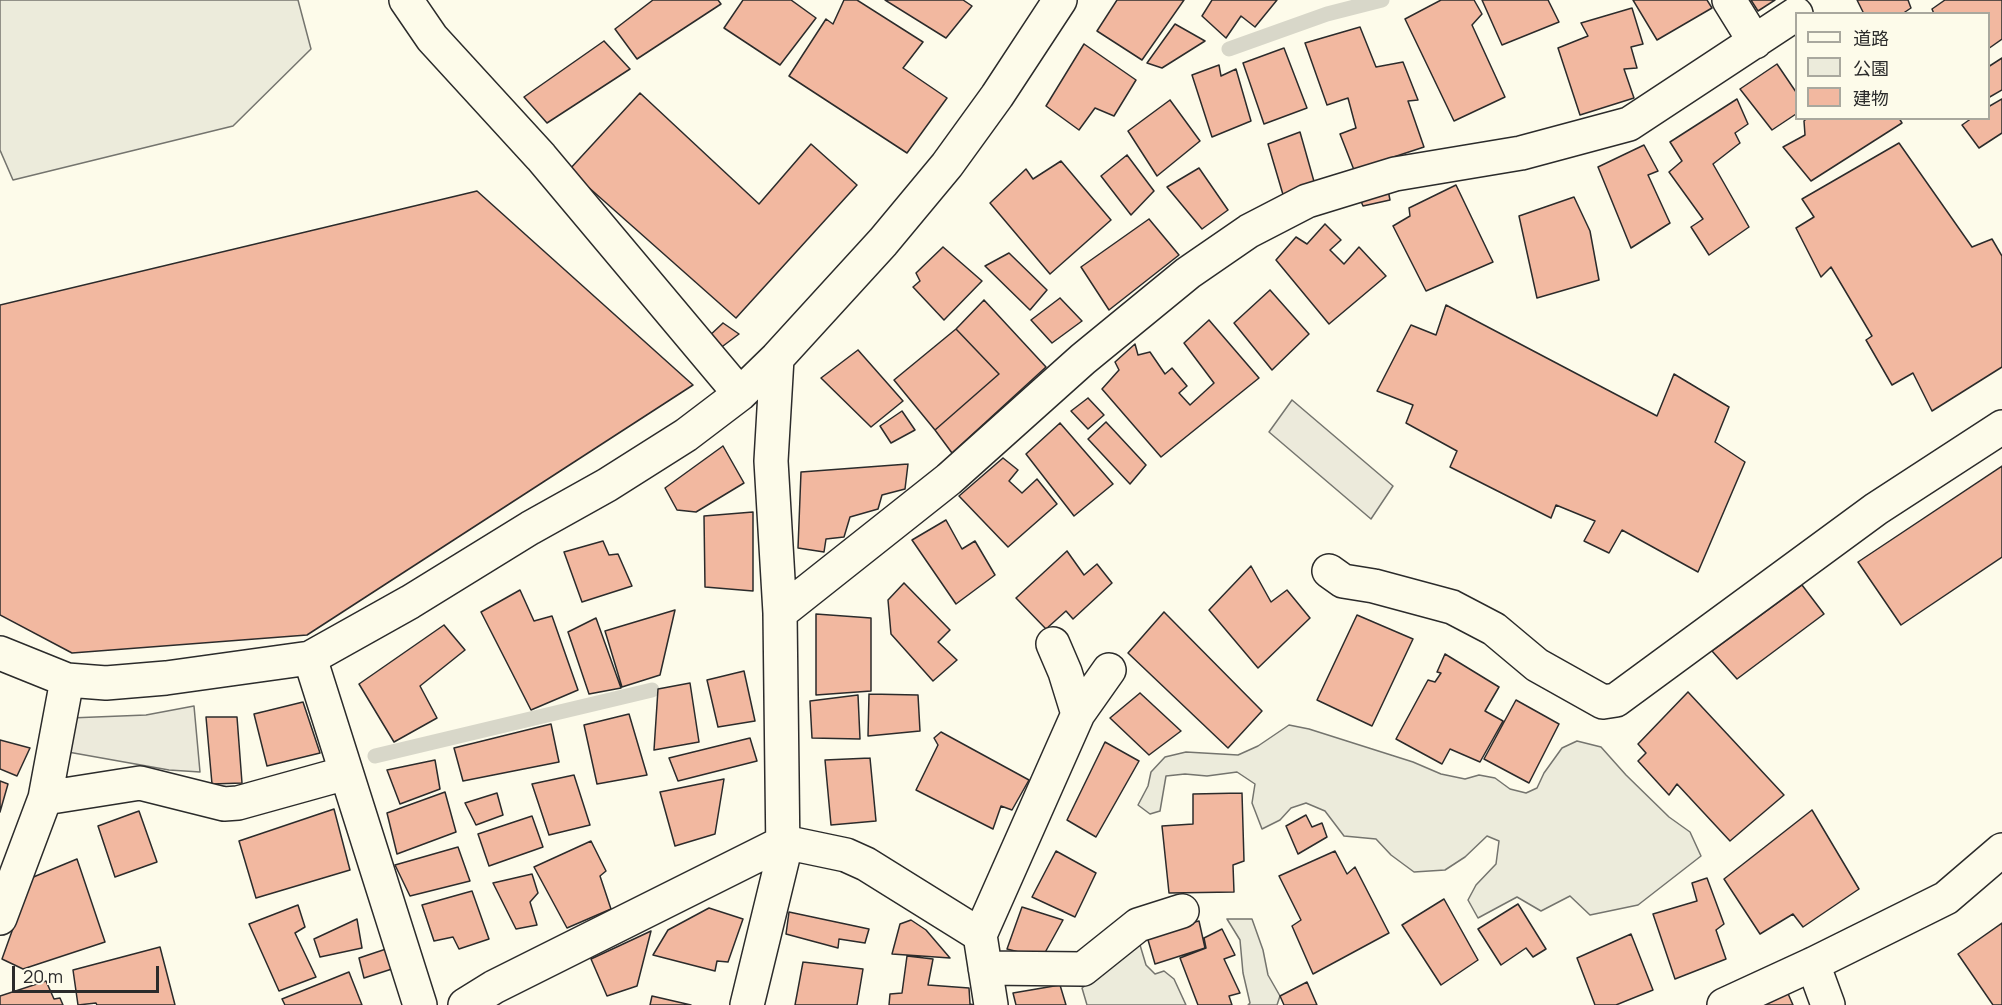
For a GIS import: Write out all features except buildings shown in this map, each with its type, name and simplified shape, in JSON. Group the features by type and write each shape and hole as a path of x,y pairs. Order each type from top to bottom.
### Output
{"street":[{"path":"406,0 432,38 541,157 740,394"},
{"path":"1729,0 1755,42"},
{"path":"1800,12 1818,0"},
{"path":"0,653 68,680 106,683 132,682 310,658 410,602 530,528 607,485 686,435 740,394 777,358 883,242 946,165 997,96 1046,5"},
{"path":"780,613 949,479 1083,359 1179,280 1249,231 1307,201 1395,174 1521,153 1629,124 1795,15"},
{"path":"747,1005 783,857 784,842 780,613 771,461 777,358"},
{"path":"1329,571 1343,581 1374,586 1452,606 1494,628 1537,665 1604,702 1616,700 1876,509 2002,427"},
{"path":"1053,645 1065,672 1077,714"},
{"path":"310,658 420,1005"},
{"path":"991,1005 980,935 1077,714 1109,670"},
{"path":"0,918 45,798 68,680"},
{"path":"45,798 140,783 224,804 238,803 346,773"},
{"path":"465,1005 494,987 784,842 846,855 867,864 980,935"},
{"path":"1724,1005 1946,898 2002,850"},
{"path":"985,968 1083,969 1138,925 1182,911"},
{"path":"1813,964 1828,1005"}],"green space":[{"path":"0,0 298,0 311,49 233,126 13,180 0,150"},
{"path":"1289,725 1309,729 1413,762 1441,774 1465,779 1479,775 1495,778 1510,789 1526,793 1537,788 1544,773 1562,748 1577,741 1601,747 1669,817 1690,832 1701,856 1638,905 1590,915 1570,896 1541,911 1517,897 1478,918 1468,900 1476,885 1496,864 1499,841 1487,836 1465,857 1445,870 1414,872 1391,855 1376,839 1344,836 1325,811 1306,803 1291,808 1280,820 1262,829 1252,803 1255,784 1237,772 1207,776 1185,774 1166,776 1160,811 1150,814 1138,805 1148,786 1151,772 1165,757 1186,752 1238,755 1258,746"},
{"path":"1227,919 1252,919 1263,950 1268,975 1280,996 1277,1005 1248,1005 1250,1003 1243,973 1240,940"},
{"path":"1132,944 1140,945 1146,965 1155,974 1164,971 1174,979 1186,1005 1087,1005 1082,988"}],"shaded area":[{"path":"1292,400 1393,486 1371,519 1269,432"},
{"path":"194,706 200,772 169,770 68,752 70,718 146,715"}],"waterway":[{"path":"1229,49 1327,14 1382,0"},
{"path":"375,756 652,690"}]}
